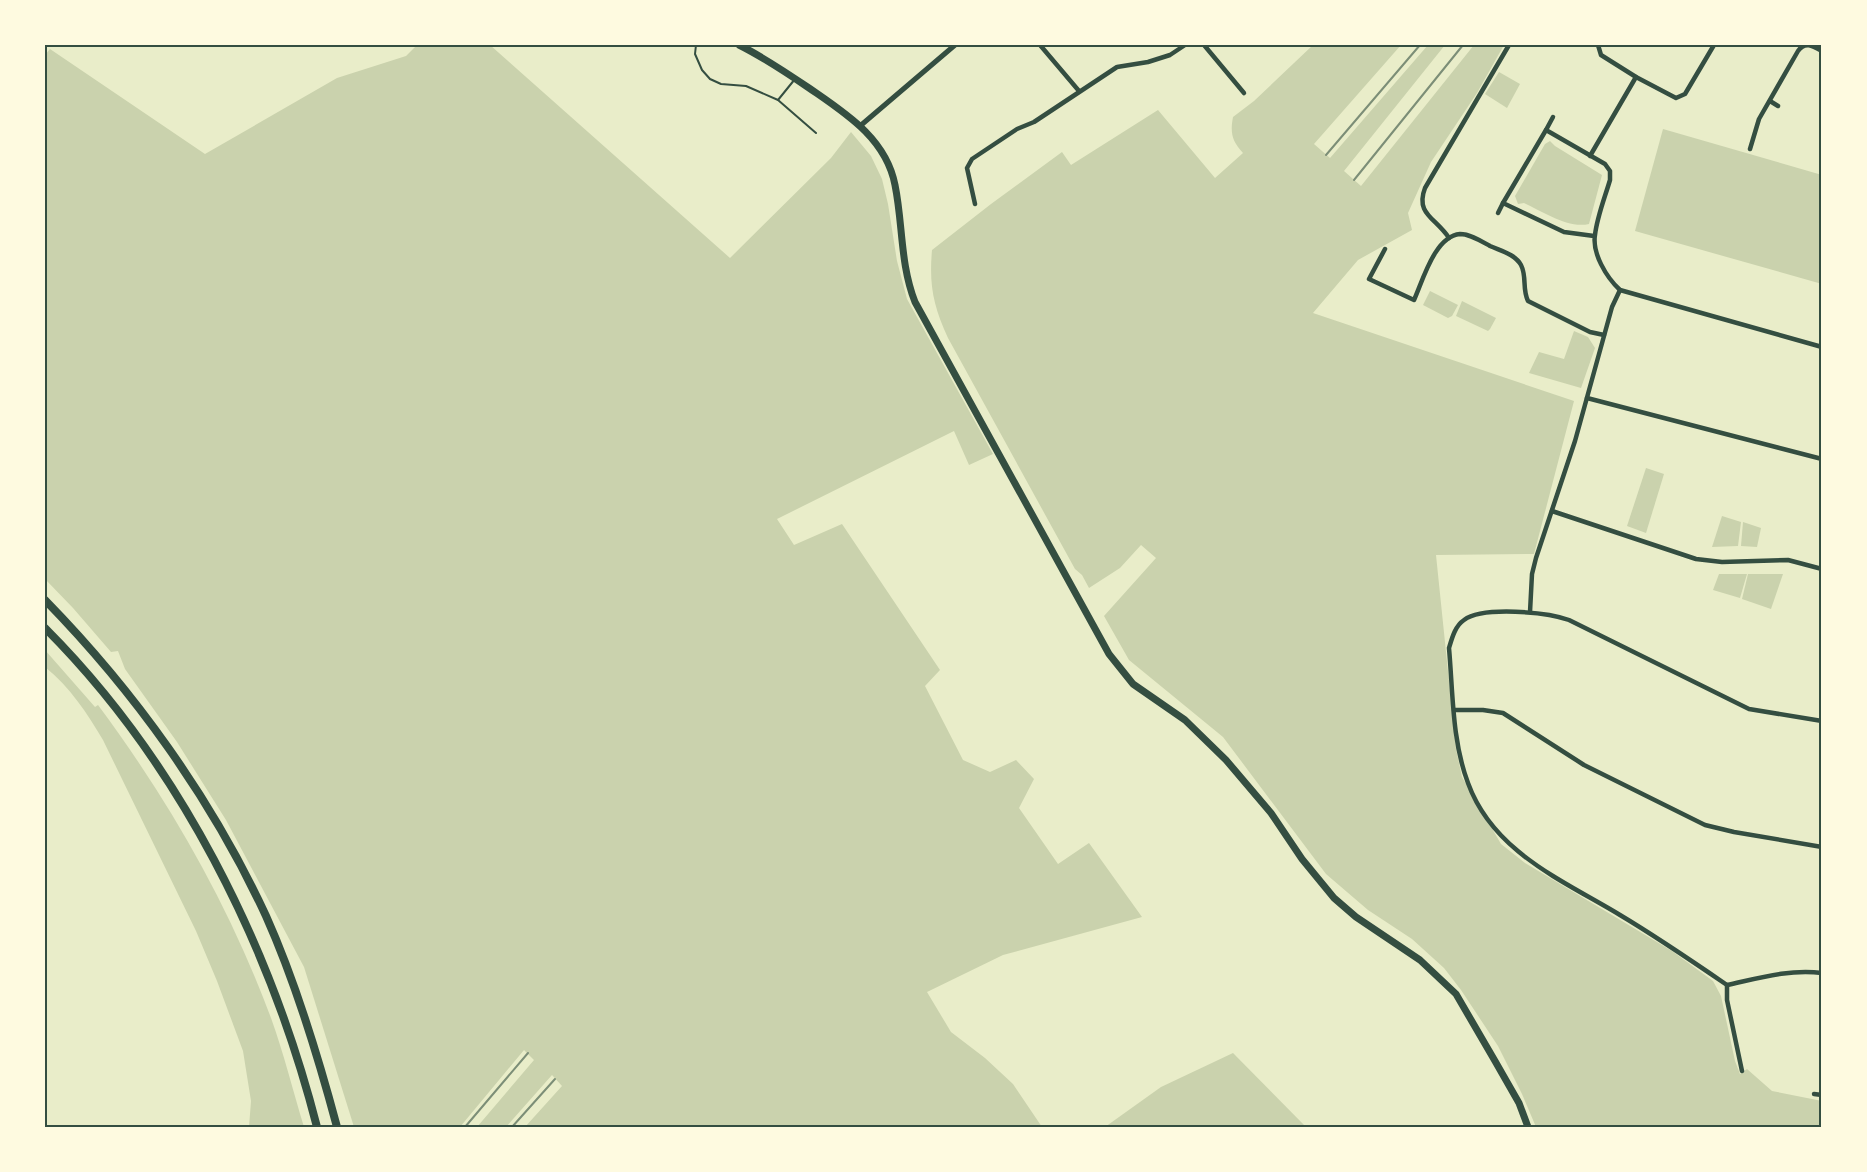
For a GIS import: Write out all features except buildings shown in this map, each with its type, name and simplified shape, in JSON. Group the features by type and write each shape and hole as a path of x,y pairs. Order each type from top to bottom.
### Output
{"highway":[{"path":"45,600 70,625 136,704 174,757 225,839 266,916 295,990 337,1127"},
{"path":"45,628 130,725 200,835 228,887 278,1007 317,1127"}],"main road":[{"path":"739,45 795,79 860,126 880,148 895,181 906,271 915,302 1109,654 1133,684 1185,720 1226,760 1271,813 1307,865 1334,898 1356,917 1420,960 1456,994 1505,1078 1528,1127"}],"street":[{"path":"860,126 955,45"},
{"path":"1041,45 1079,90"},
{"path":"975,204 968,168 972,159 1017,129 1034,122 1079,90 1117,67 1148,62 1170,55 1185,45"},
{"path":"1204,45 1244,93"},
{"path":"1449,237 1444,229 1424,211 1421,197 1509,45"},
{"path":"1598,45 1601,55 1672,97 1681,97 1714,45"},
{"path":"1750,149 1759,119 1800,48 1807,45 1822,51"},
{"path":"1590,156 1636,77"},
{"path":"1770,101 1778,106"},
{"path":"1497,213 1553,117"},
{"path":"1546,130 1605,164 1610,171 1610,180 1594,236 1601,262 1614,285 1620,290 1822,347"},
{"path":"1503,203 1564,232 1594,236"},
{"path":"1385,249 1369,279 1414,300 1438,246 1449,237 1459,234 1467,235 1516,258 1524,272 1528,301 1590,332 1604,335"},
{"path":"1530,612 1532,574 1587,398 1612,307 1620,290"},
{"path":"1587,398 1822,459"},
{"path":"1552,511 1696,559 1788,560 1822,568"},
{"path":"1822,721 1749,709 1569,620 1542,612 1477,614 1464,620 1452,634 1449,648 1458,746 1469,786 1482,812 1505,841 1540,869 1658,938 1727,985 1782,973 1822,973"},
{"path":"1454,710 1503,713 1584,765 1705,825 1822,847"},
{"path":"1727,985 1727,1000 1742,1071"},
{"path":"1814,1094 1822,1095"}],"lane":[{"path":"696,45 695,54 702,70 710,79 722,84 746,86 778,100 816,133"},
{"path":"778,100 795,79"}],"green space":[{"path":"417,45 490,45 730,258 831,158 851,132 871,156 882,179 897,261 907,299 993,454 969,465 954,431 777,519 794,545 842,524 940,670 925,686 963,760 990,772 1016,760 1034,779 1019,808 1058,864 1089,843 1142,917 1003,955 927,992 951,1032 985,1058 1013,1084 1042,1127 525,1127 562,1086 552,1075 506,1127 477,1127 534,1060 524,1050 460,1127 354,1127 304,967 226,820 177,742 125,669 118,651 111,652 45,579 45,55 50,49 205,154 337,78 406,56"},
{"path":"1313,45 1401,45 1314,144 1330,158 1428,45 1445,45 1344,171 1361,186 1474,45 1504,45 1477,93 1431,162 1408,213 1412,230 1358,260 1313,313 1574,401 1534,554 1436,555 1456,749 1462,777 1501,844 1525,863 1672,951 1713,981 1721,996 1740,1074 1747,1069 1772,1091 1822,1101 1822,1127 1536,1127 1498,1046 1444,968 1412,939 1368,910 1326,874 1223,737 1129,660 1104,616 1156,558 1141,545 1120,568 1089,588 1082,575 1075,569 948,338 933,295 932,250 1062,152 1071,165 1158,110 1215,178 1243,153 1236,145 1233,136 1233,117 1254,101"},
{"path":"1499,72 1520,84 1507,108 1485,94"},
{"path":"1663,129 1822,175 1822,284 1635,231"},
{"path":"1550,141 1602,175 1589,224 1564,222 1524,203 1518,204 1515,196 1545,144"},
{"path":"1430,291 1458,305 1452,316 1448,318 1423,305"},
{"path":"1462,301 1496,318 1488,331 1456,316"},
{"path":"1574,331 1588,337 1595,348 1581,388 1529,373 1539,352 1564,359"},
{"path":"1646,468 1664,474 1646,533 1627,526"},
{"path":"1722,516 1741,522 1738,546 1712,547"},
{"path":"1743,522 1761,528 1757,547 1741,546"},
{"path":"1719,574 1747,574 1740,598 1713,590"},
{"path":"1748,574 1783,574 1771,609 1742,599"},
{"path":"45,650 95,707 98,705 150,779 196,856 236,935 271,1018 304,1127 249,1127 251,1101 243,1051 196,931 103,740 77,701 45,667"},
{"path":"1233,1053 1306,1127 1105,1127 1161,1087"}],"railway":[{"path":"1326,155 1420,45"},
{"path":"1354,180 1463,45"},
{"path":"465,1127 528,1053"},
{"path":"512,1127 555,1079"}]}
